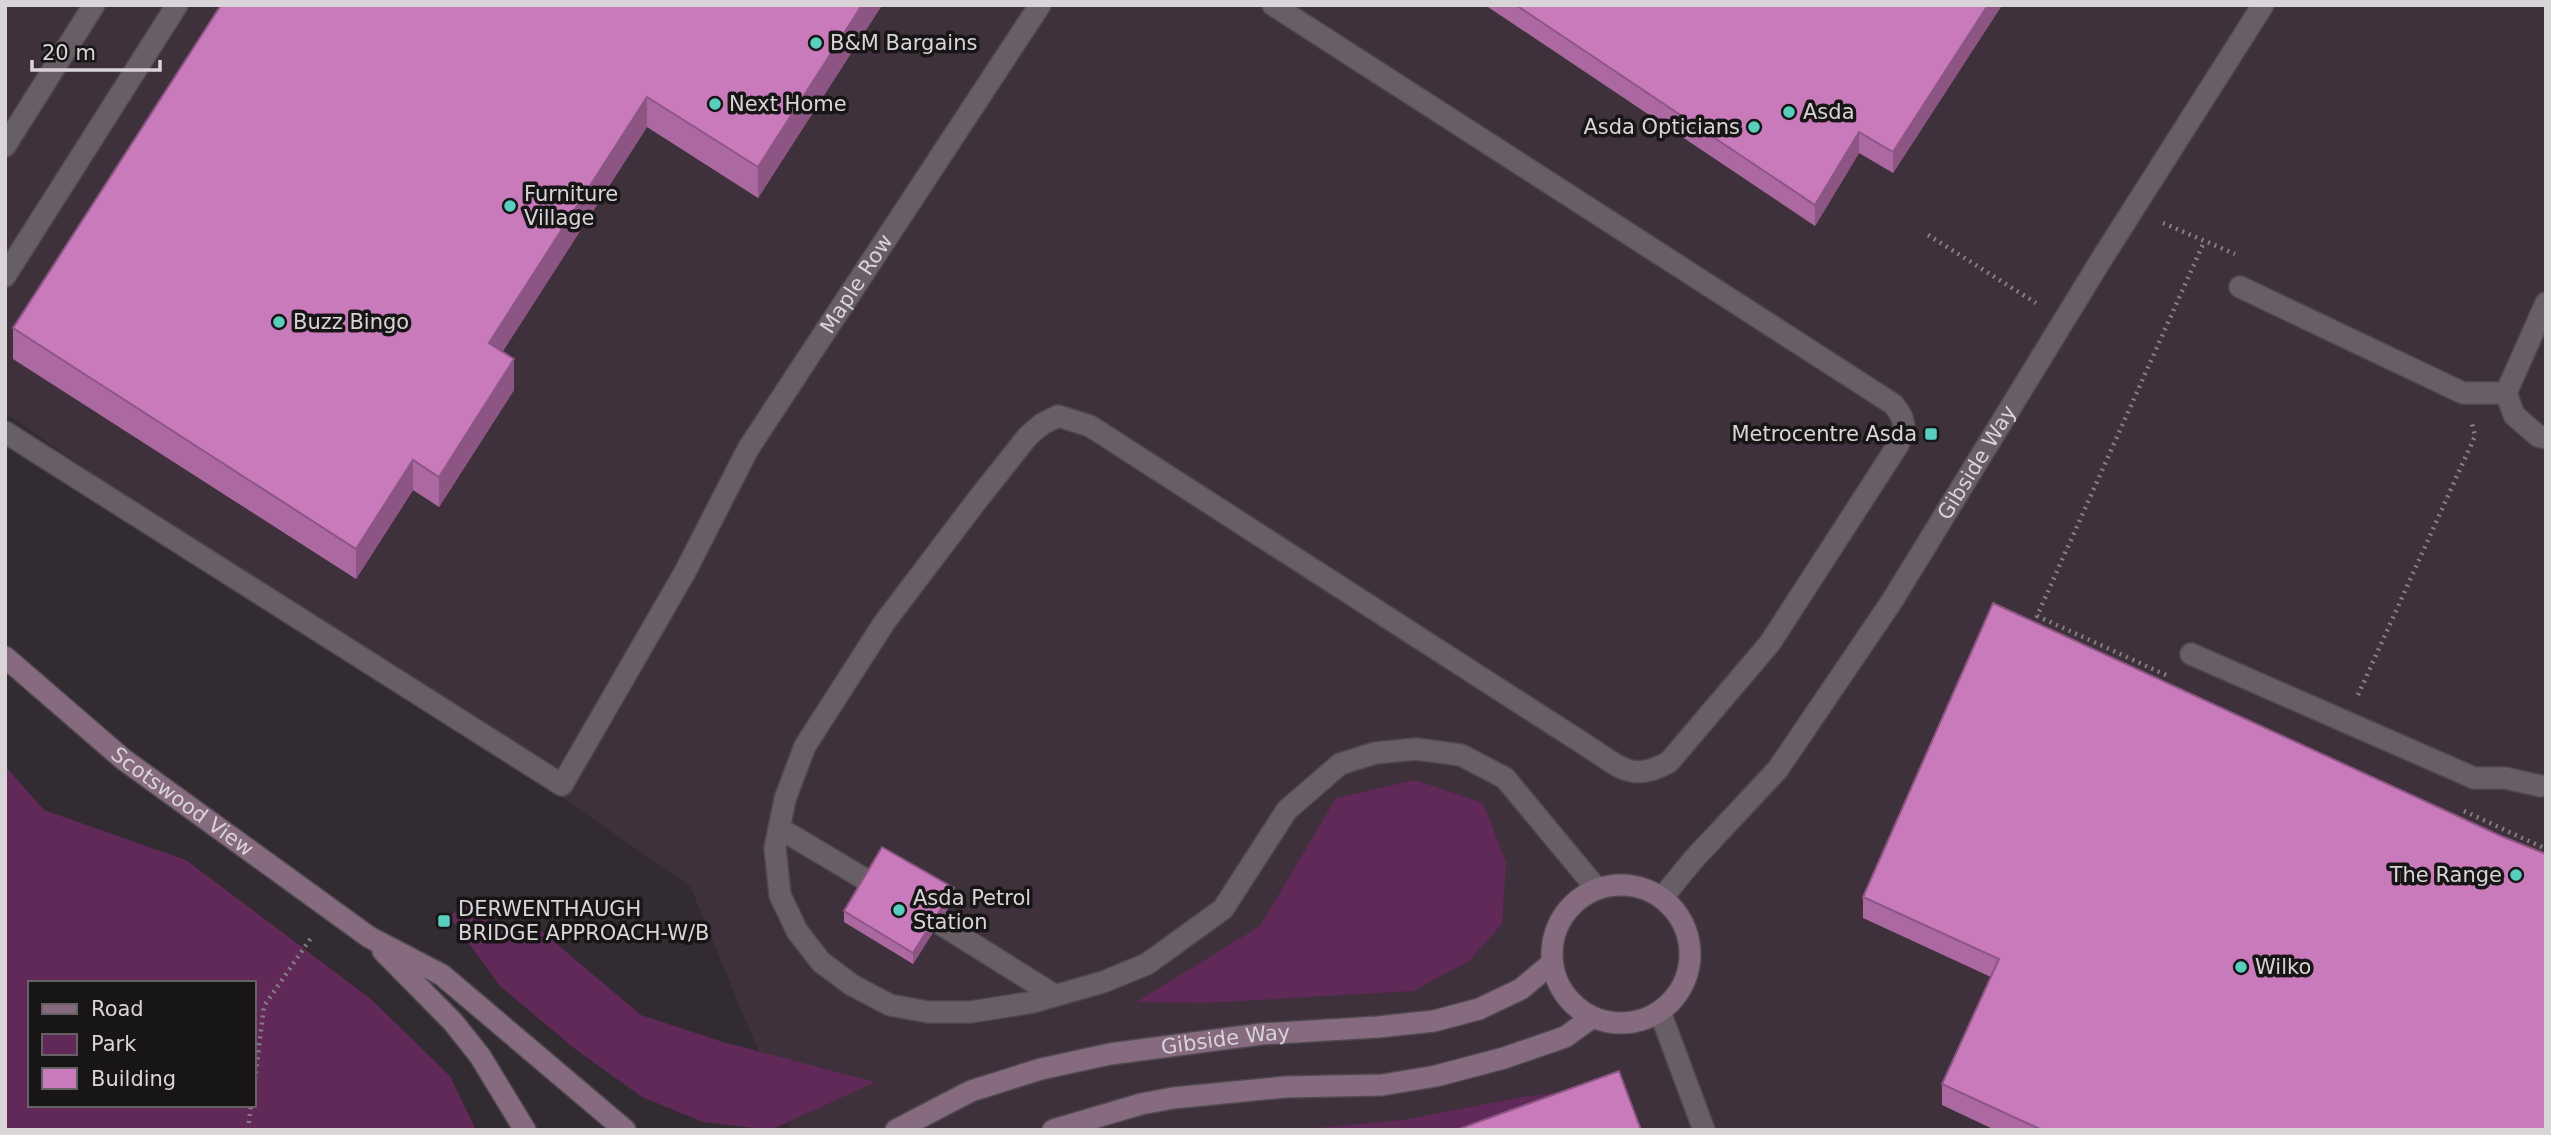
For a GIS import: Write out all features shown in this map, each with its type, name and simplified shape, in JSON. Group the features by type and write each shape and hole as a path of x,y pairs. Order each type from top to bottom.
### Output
{"street":[{"path":"5,146 94,5"},
{"path":"5,276 177,5"},
{"name":"Maple Row","path":"5,432 562,785 685,572 748,449 1040,5"},
{"path":"1273,5 1893,404 1903,415 1905,429 1898,445 1770,643 1669,762 1651,772 1637,774 1584,744 1090,426 1058,416 1042,424 1028,436 884,623 805,746 785,799 775,848 780,895 797,932 821,962 852,985 890,1005 928,1012 970,1012 1033,1002 1103,982 1147,964 1223,909 1287,810 1340,764 1375,753 1416,749 1461,755 1504,778 1597,889"},
{"name":"Gibside Way","path":"1662,898 1693,860 1778,769 1877,623 2101,260 2263,5"},
{"path":"2240,287 2463,393 2507,393"},
{"path":"2546,303 2507,393 2514,415 2538,436 2546,438"},
{"path":"2191,654 2474,778 2505,778 2541,786"},
{"name":"Scotswood View","path":"5,657 123,759 369,937 442,975 625,1130"},
{"path":"779,828 868,881"},
{"path":"1613,885 1631,885 1647,890 1662,898 1678,914 1688,933 1691,956 1687,978 1676,997 1660,1012 1644,1020 1609,1023 1592,1017 1565,996 1552,963 1552,945 1557,927 1567,911 1581,898 1597,889 1613,885"},
{"path":"939,923 1054,995"},
{"name":"Scotswood View","path":"369,937 466,1039 508,1099 524,1130"},
{"name":"Gibside Way","path":"896,1130 971,1091 1041,1069 1110,1054 1261,1034 1434,1021 1479,1009 1521,989 1552,963"},
{"path":"1660,1012 1704,1130"},
{"path":"1053,1130 1141,1104 1173,1098 1285,1087 1382,1085 1436,1076 1556,1041 1592,1017"}],"path":[{"path":"1928,234 2036,303 2043,293"},
{"path":"2172,678 2036,616 2204,242"},
{"path":"2345,723 2475,436 2463,393"},
{"path":"2458,809 2546,849"},
{"path":"256,1071 264,1006 330,909"},
{"path":"248,1130 251,1107"}],"shaded area":[{"path":"5,5 2546,5 2546,1130 791,1130 690,886 5,413"}],"green space":[{"path":"5,766 44,810 186,860 371,999 450,1076 476,1130 5,1130"},
{"path":"1415,780 1483,803 1506,862 1502,924 1469,961 1413,991 1205,1003 1136,1002 1260,926 1336,798"},
{"path":"463,900 522,944 539,929 641,1015 723,1042 875,1082 771,1130 703,1122 642,1097 575,1049 500,986 450,918"},
{"path":"1595,1088 1482,1130 1294,1130 1403,1120 1522,1097"}],"building":[{"path":"221,5 862,5 758,167 647,97 489,343 514,359 439,477 413,460 356,549 13,328"},
{"name":"Asda","path":"1516,5 1988,5 1893,152 1859,132 1815,205"},
{"path":"1993,603 2501,836 2546,854 2546,1130 2042,1130 1942,1084 1999,959 1863,897"},
{"name":"Asda Petrol Station","path":"882,847 954,888 913,953 844,911"},
{"path":"1619,1071 1641,1130 1456,1130"}],"place":[{"name":"B&M Bargains","path":"816,43"},
{"name":"Next Home","path":"715,104"},
{"name":"Asda","path":"1789,112"},
{"name":"Asda Opticians","path":"1754,127"},
{"name":"Furniture Village","path":"510,206"},
{"name":"Buzz Bingo","path":"279,322"},
{"name":"Metrocentre Asda","path":"1931,434"},
{"name":"The Range","path":"2516,875"},
{"name":"Asda Petrol Station","path":"899,910"},
{"name":"DERWENTHAUGH BRIDGE APPROACH-W/B","path":"444,921"},
{"name":"Wilko","path":"2241,967"}]}
